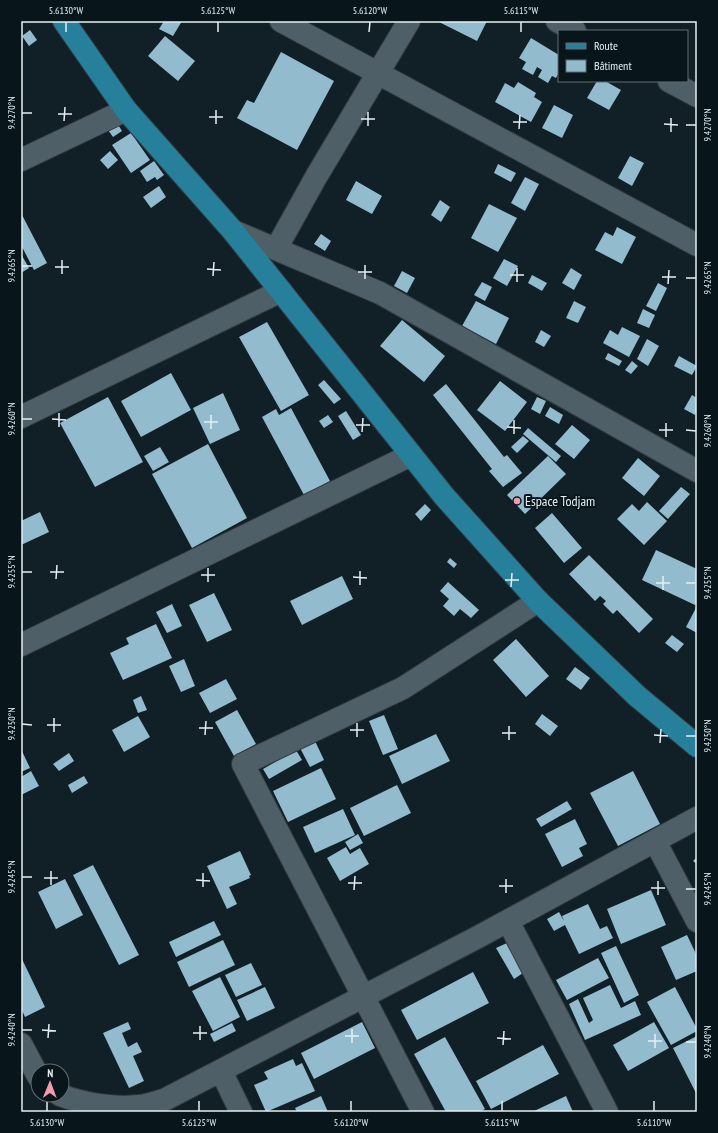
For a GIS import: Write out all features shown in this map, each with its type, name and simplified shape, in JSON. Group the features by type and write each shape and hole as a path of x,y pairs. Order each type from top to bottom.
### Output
{"main road":[{"path":"64,21 126,110 233,231 444,496 538,602 637,696 697,746"}],"street":[{"path":"281,21 697,245"},
{"path":"276,249 409,21"},
{"path":"557,21 573,30"},
{"path":"671,82 697,96"},
{"path":"21,160 126,110"},
{"path":"233,231 380,293 697,471"},
{"path":"21,417 280,291"},
{"path":"21,645 411,455"},
{"path":"423,1112 242,764 403,688 538,602"},
{"path":"70,1099 112,1106 140,1106 164,1100 508,921 697,818"},
{"path":"655,841 697,921"},
{"path":"508,921 607,1112"},
{"path":"21,1044 31,1063"},
{"path":"221,1070 241,1112"}],"building":[{"path":"164,21 182,21 173,36 159,29"},
{"path":"437,21 487,21 477,41"},
{"path":"30,30 37,40 29,46 22,36"},
{"path":"165,36 195,61 178,81 148,56"},
{"path":"531,38 558,54 558,74 556,78 552,76 548,83 538,77 542,70 537,67 533,75 522,69 526,62 519,58"},
{"path":"281,52 334,81 297,150 237,118 247,100 254,103"},
{"path":"518,82 536,93 534,97 542,102 531,122 495,102 505,83 514,88"},
{"path":"596,82 607,82 621,90 609,110 587,98"},
{"path":"554,105 573,115 562,138 542,128"},
{"path":"117,123 122,131 113,137 108,130"},
{"path":"131,133 150,160 131,173 112,145"},
{"path":"110,151 118,160 108,169 100,160"},
{"path":"630,156 644,163 632,186 618,178"},
{"path":"154,161 164,175 157,180 155,177 147,182 140,171"},
{"path":"498,164 516,173 511,182 494,173"},
{"path":"525,177 539,184 525,211 511,203"},
{"path":"356,181 382,196 372,214 346,200"},
{"path":"159,186 166,197 151,208 143,197"},
{"path":"440,200 450,207 441,222 431,215"},
{"path":"489,204 517,218 498,252 471,238"},
{"path":"21,213 47,263 34,270 21,245"},
{"path":"617,227 636,237 622,264 595,250 605,232 613,236"},
{"path":"321,234 331,241 325,251 314,244"},
{"path":"21,254 29,268 21,273"},
{"path":"504,259 518,266 507,286 493,278"},
{"path":"571,268 582,275 574,290 562,283"},
{"path":"402,271 415,278 407,293 394,286"},
{"path":"532,275 547,283 542,291 528,283"},
{"path":"482,282 492,287 485,301 474,295"},
{"path":"658,283 667,288 656,311 646,306"},
{"path":"476,301 509,318 496,344 462,326"},
{"path":"574,301 586,307 578,323 566,318"},
{"path":"643,309 655,315 649,328 637,323"},
{"path":"402,320 445,356 424,382 380,346"},
{"path":"267,322 309,395 281,411 239,337"},
{"path":"622,327 640,336 629,357 603,343 610,330 618,335"},
{"path":"541,330 551,336 544,347 535,342"},
{"path":"647,339 659,346 648,366 637,359"},
{"path":"608,353 622,361 619,366 605,359"},
{"path":"679,356 697,366 692,375 674,366"},
{"path":"632,361 638,366 631,374 625,370"},
{"path":"171,373 191,410 141,437 121,401"},
{"path":"324,380 341,399 334,404 318,385"},
{"path":"500,381 527,402 505,431 477,410"},
{"path":"446,384 504,457 507,455 522,473 503,487 489,471 492,469 433,395"},
{"path":"223,393 240,430 210,444 193,408"},
{"path":"692,395 697,398 697,410 695,415 684,409"},
{"path":"108,397 143,462 95,487 60,423"},
{"path":"537,397 546,401 540,414 531,409"},
{"path":"550,407 563,415 559,424 545,416"},
{"path":"291,408 330,481 304,495 262,417 276,409 279,415"},
{"path":"346,411 361,435 353,440 338,416"},
{"path":"328,415 333,422 324,428 319,421"},
{"path":"572,425 590,440 574,459 555,444"},
{"path":"528,428 561,456 556,462 523,434"},
{"path":"523,436 529,441 517,453 511,447"},
{"path":"208,444 247,518 192,548 152,474"},
{"path":"160,447 169,462 153,471 144,456"},
{"path":"548,456 566,474 525,514 507,495"},
{"path":"638,458 660,476 644,496 622,478"},
{"path":"681,487 690,494 668,519 659,511"},
{"path":"647,502 667,521 644,545 617,519 632,504 639,511"},
{"path":"425,504 431,510 421,521 415,514"},
{"path":"40,512 49,532 21,545 21,521"},
{"path":"552,513 582,548 564,563 535,528"},
{"path":"656,550 697,569 697,602 695,605 642,580"},
{"path":"589,555 653,619 639,633 617,610 613,614 603,604 606,601 600,596 595,601 569,574"},
{"path":"450,558 457,564 454,568 447,562"},
{"path":"342,576 353,599 302,625 290,601"},
{"path":"448,582 479,610 471,618 460,609 454,616 443,606 449,599 440,591"},
{"path":"214,593 232,630 207,642 189,605"},
{"path":"172,604 182,626 167,633 156,612"},
{"path":"697,606 697,633 686,627"},
{"path":"156,624 172,658 123,680 110,653 129,644 126,638"},
{"path":"672,635 684,644 677,652 665,643"},
{"path":"516,639 549,676 526,697 493,660"},
{"path":"184,659 195,686 181,692 169,666"},
{"path":"575,667 590,678 581,690 566,679"},
{"path":"226,679 237,699 210,713 199,693"},
{"path":"141,696 147,710 138,713 133,700"},
{"path":"237,710 256,744 234,756 215,722"},
{"path":"542,714 558,726 550,736 535,724"},
{"path":"384,715 398,749 383,755 369,721"},
{"path":"138,716 150,737 124,752 112,730"},
{"path":"436,734 450,761 402,784 389,756"},
{"path":"315,741 324,760 310,767 300,748"},
{"path":"21,749 30,768 21,772"},
{"path":"296,750 302,760 269,779 263,769"},
{"path":"69,753 74,761 59,771 53,764"},
{"path":"321,768 336,799 288,822 273,791"},
{"path":"31,771 39,786 21,795 21,777"},
{"path":"633,771 660,824 618,846 590,793"},
{"path":"84,776 88,783 72,793 68,785"},
{"path":"397,785 411,813 364,836 350,808"},
{"path":"567,801 572,809 541,827 536,819"},
{"path":"343,809 355,835 315,853 303,827"},
{"path":"575,819 587,844 579,848 583,856 562,867 545,834"},
{"path":"358,834 363,843 350,850 345,842"},
{"path":"346,847 350,854 360,848 369,864 340,881 327,858"},
{"path":"240,851 251,875 249,876 250,878 229,887 237,904 227,909 207,866"},
{"path":"697,857 697,864 693,861"},
{"path":"93,865 139,955 119,965 73,875"},
{"path":"65,879 83,915 56,929 38,892"},
{"path":"651,890 666,925 621,944 607,909"},
{"path":"588,904 600,929 607,926 613,938 579,954 565,925 554,931 547,919 559,912 564,921 562,916"},
{"path":"214,921 221,935 176,957 169,942"},
{"path":"687,935 697,956 697,971 676,980 661,947"},
{"path":"223,940 235,965 189,987 177,962"},
{"path":"507,943 523,973 514,979 496,948"},
{"path":"616,946 639,995 624,1003 601,953"},
{"path":"21,957 45,1007 25,1017 21,1008"},
{"path":"598,958 609,978 567,1000 556,980"},
{"path":"251,963 262,985 236,997 225,975"},
{"path":"473,972 489,1003 417,1040 401,1010"},
{"path":"220,977 240,1017 213,1031 192,991"},
{"path":"610,985 621,1008 635,1001 641,1015 585,1040 569,1004 578,999 589,1023 593,1020 583,998"},
{"path":"265,987 275,1008 247,1021 237,1000"},
{"path":"675,987 697,1031 671,1045 647,1002"},
{"path":"128,1022 131,1029 122,1033 128,1047 137,1042 142,1052 133,1056 144,1081 129,1088 103,1033"},
{"path":"362,1022 375,1048 314,1079 301,1053"},
{"path":"654,1022 669,1048 628,1071 613,1045"},
{"path":"232,1023 236,1031 214,1042 210,1034"},
{"path":"697,1036 697,1095 673,1048"},
{"path":"445,1037 485,1109 480,1112 446,1112 414,1054"},
{"path":"543,1045 559,1074 491,1109 476,1081"},
{"path":"293,1059 296,1066 302,1063 315,1091 266,1112 254,1085 268,1079 264,1072"},
{"path":"321,1096 328,1112 297,1112 295,1108"},
{"path":"566,1096 573,1112 532,1112"}],"place":[{"name":"Espace Todjam","path":"517,501"}]}
